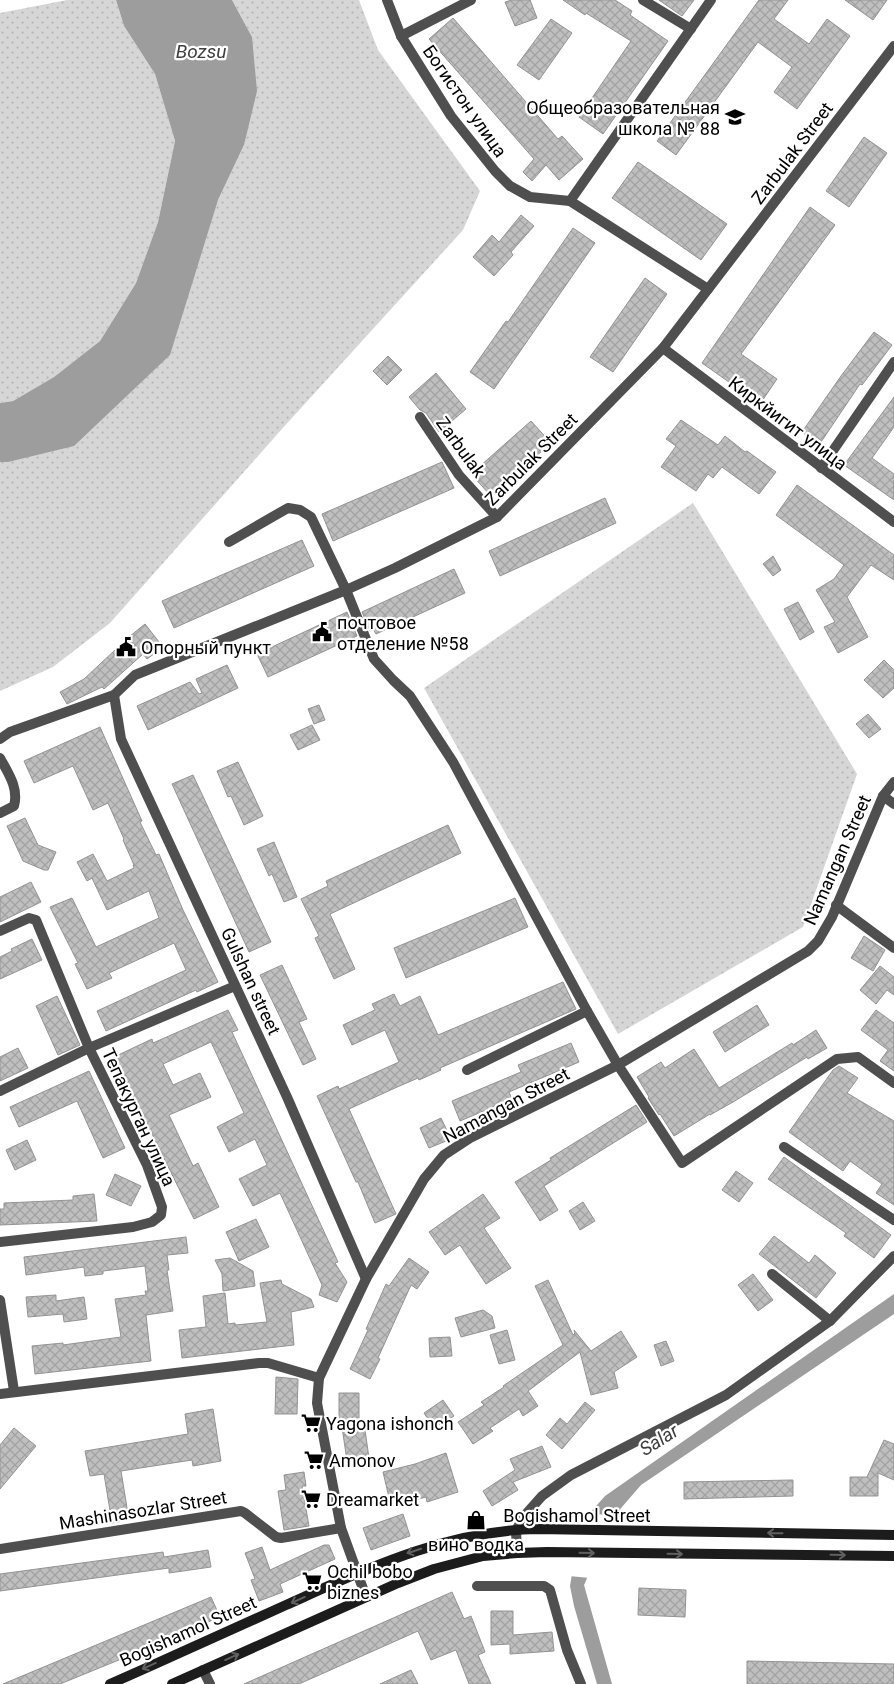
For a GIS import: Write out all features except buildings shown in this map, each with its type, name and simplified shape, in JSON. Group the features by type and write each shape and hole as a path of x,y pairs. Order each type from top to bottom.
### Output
{"main road":[{"name":"Bogishamol Street","path":"110,1684 404,1554 480,1534 548,1529 894,1535"},
{"path":"172,1684 398,1583 446,1565 483,1556 547,1552 894,1556"}],"street":[{"name":"Богистон улица","path":"386,0 401,36 451,116 495,171 510,186 530,197 570,201"},
{"path":"401,36 471,0"},
{"path":"643,0 691,29"},
{"path":"708,290 570,201 711,0"},
{"name":"Zarbulak Street","path":"0,738 10,732 114,695 135,675 346,590 395,568 497,517 662,348 894,46"},
{"name":"Киркйигит улица","path":"662,348 894,522"},
{"path":"821,468 894,362"},
{"name":"Zarbulak","path":"420,417 459,476 497,517"},
{"path":"229,542 288,508 300,510 311,517 346,590 374,659 410,696 453,762 587,1011 618,1065 682,1163 837,1059 858,1057 894,1083"},
{"name":"Gulshan street","path":"114,695 121,739 287,1097 366,1279"},
{"path":"0,758 14,785 16,797 14,806 0,813"},
{"name":"Namangan Street","path":"366,1597 341,1528 317,1403 319,1378 366,1279 424,1180 444,1155 470,1138 618,1065 808,951 826,929 883,796 894,782"},
{"path":"883,796 894,804"},
{"path":"836,905 894,948"},
{"path":"0,931 29,918 36,920 89,1048"},
{"path":"0,1091 89,1048 235,986"},
{"path":"467,1070 587,1011"},
{"name":"Тепакурган улица","path":"0,1242 133,1227 152,1222 161,1215 162,1207 147,1165 89,1048"},
{"path":"784,1147 894,1220"},
{"path":"517,1553 516,1530 526,1514 542,1496 571,1475 726,1395 830,1321 894,1256"},
{"path":"772,1274 830,1321"},
{"path":"0,1300 14,1392"},
{"path":"0,1394 258,1363 268,1363 319,1378"},
{"name":"Mashinasozlar Street","path":"0,1549 240,1511 276,1537 281,1538 341,1528"},
{"path":"477,1586 544,1586 550,1590 567,1650 581,1684"},
{"path":"203,1670 210,1684"}],"shaded area":[{"path":"67,0 116,0 124,26 155,74 175,141 158,222 136,283 100,341 54,377 13,401 0,403 0,13"},
{"path":"232,0 359,0 378,50 480,191 463,230 281,430 110,623 53,667 0,691 0,462 8,462 218,200 244,145 252,37"},
{"path":"693,503 857,774 803,927 618,1034 424,688"}],"water":[{"name":"Bozsu","path":"116,0 232,0 252,37 257,91 244,145 218,200 170,355 74,446 8,462 0,462 0,403 13,401 54,377 100,341 136,283 158,222 175,141 155,74 124,26"},
{"name":"Salar","path":"894,1294 894,1314 641,1485 615,1515 584,1585 612,1684 597,1684 570,1586 576,1550 589,1514 605,1496"}],"pier":[{"path":"587,1514 618,1515 590,1578 569,1576 574,1550"}],"place":[{"name":"Общеобразовательная школа № 88","path":"735,117"},
{"name":"почтовое отделение №58","path":"322,632"},
{"name":"Опорный пункт","path":"126,647"},
{"name":"Yagona ishonch","path":"311,1423"},
{"name":"Amonov","path":"314,1460"},
{"name":"Dreamarket","path":"311,1499"},
{"name":"вино водка","path":"476,1520"},
{"name":"Ochil bobo biznes","path":"312,1581"}]}
